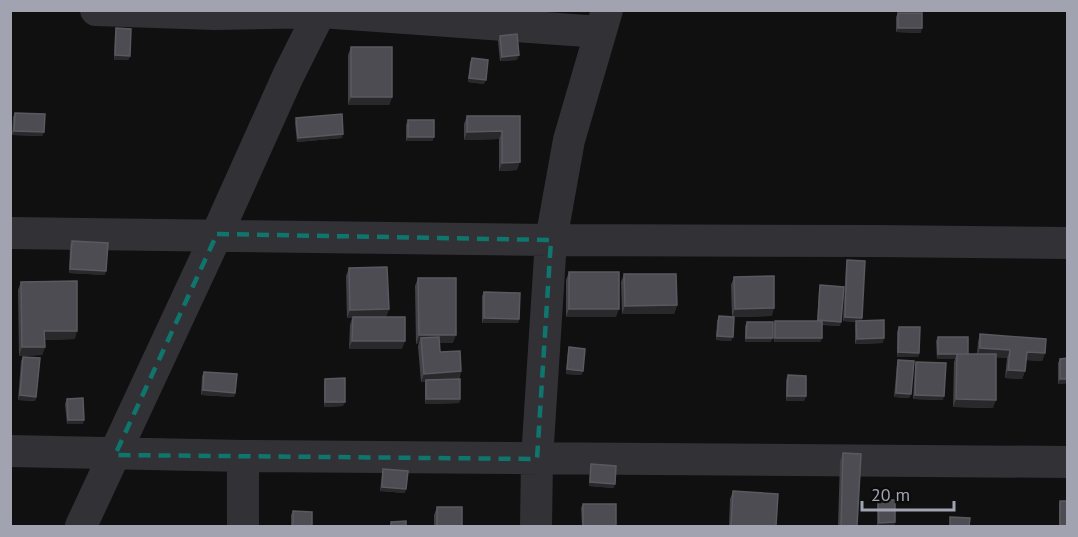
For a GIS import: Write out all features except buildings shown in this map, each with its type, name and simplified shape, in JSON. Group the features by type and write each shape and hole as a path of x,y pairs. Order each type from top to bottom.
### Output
{"street":[{"path":"96,10 321,11 603,21 569,140 551,240 537,459 536,526"},
{"path":"81,526 218,234 288,76 321,11"},
{"path":"10,233 551,240 1068,243"},
{"path":"10,451 243,456 1068,462"},
{"path":"243,456 243,526"}],"highlighted area":[{"path":"217,234 551,240 537,459 115,455"}]}
